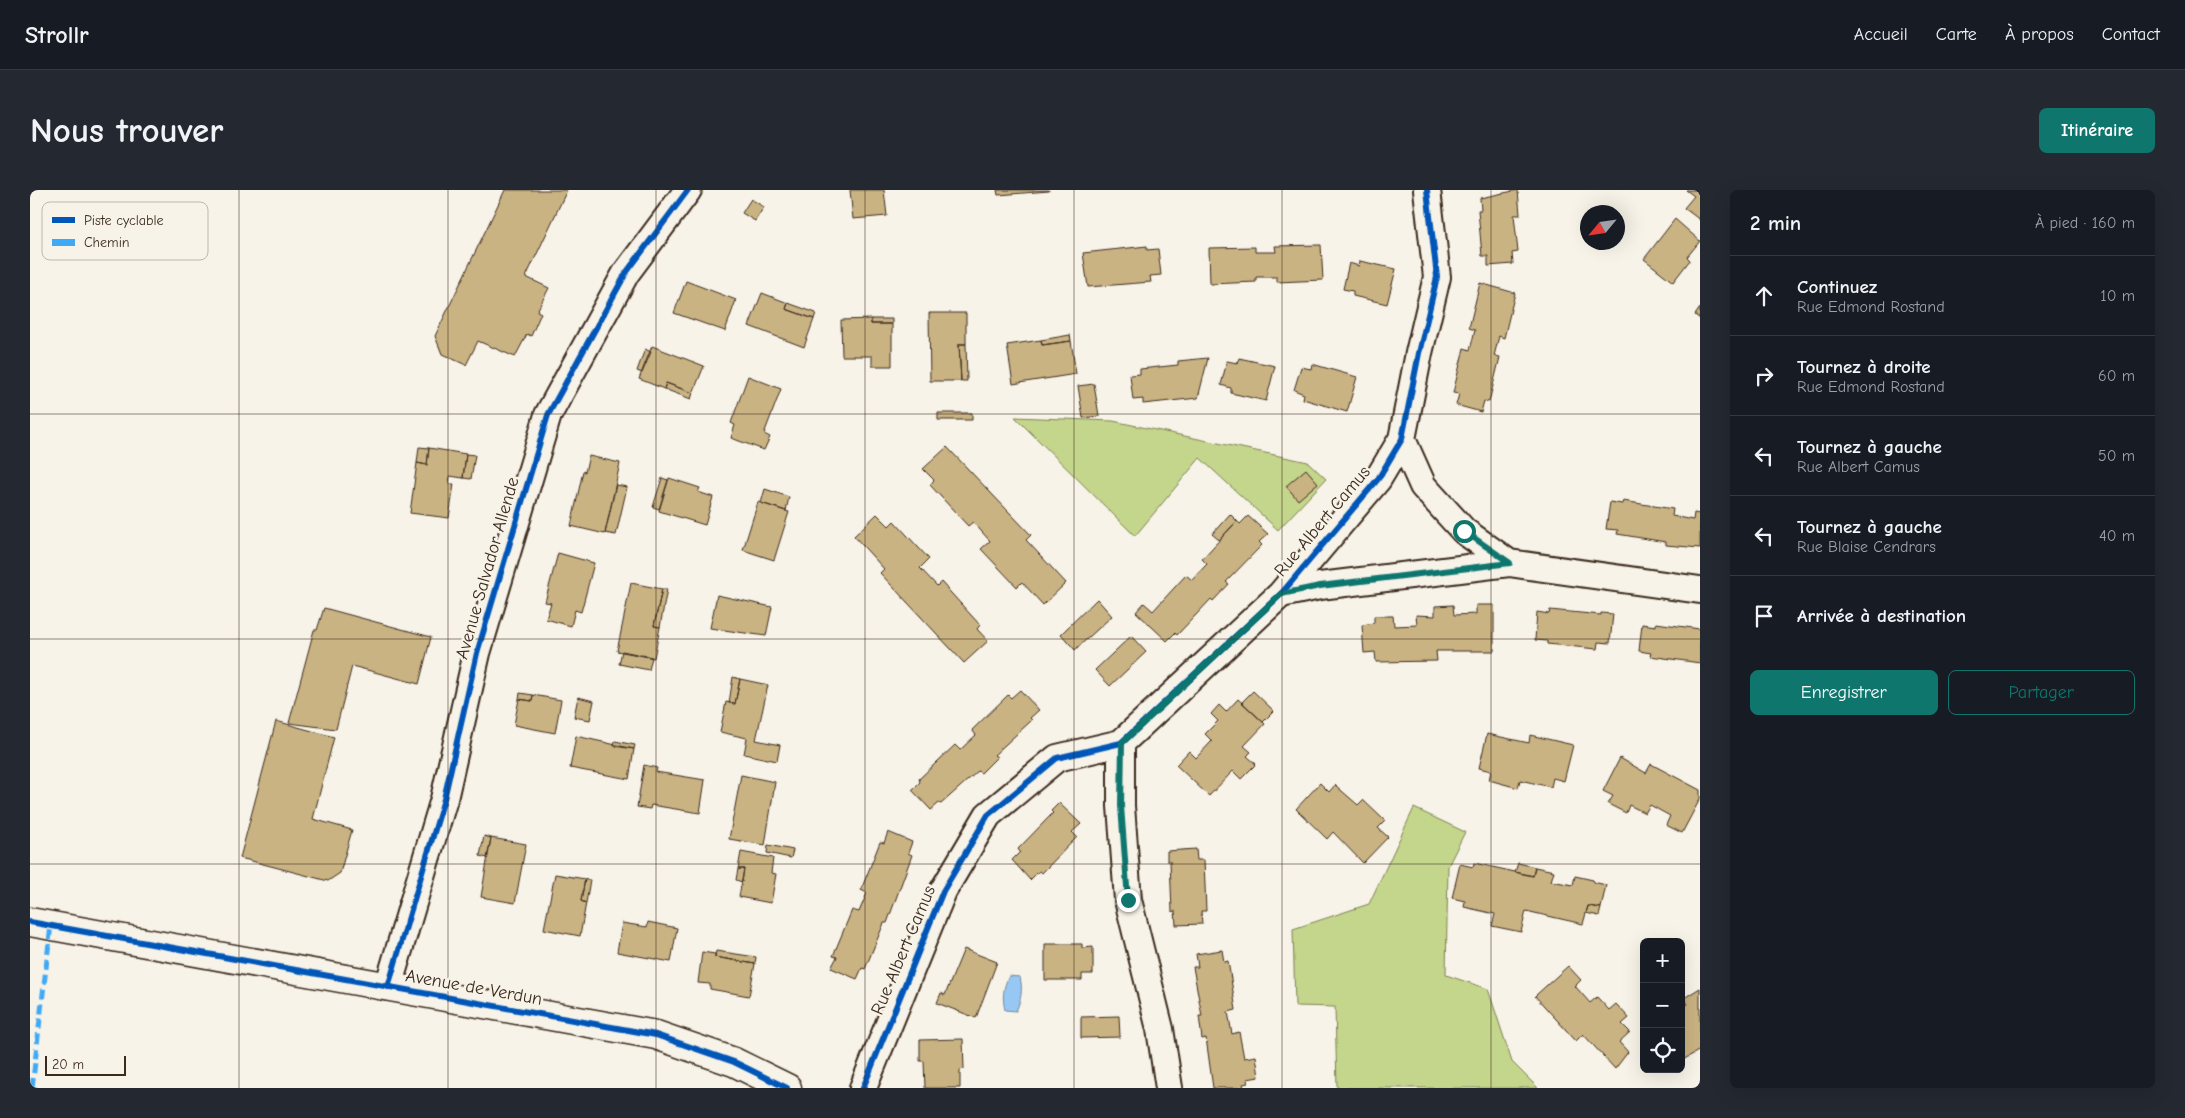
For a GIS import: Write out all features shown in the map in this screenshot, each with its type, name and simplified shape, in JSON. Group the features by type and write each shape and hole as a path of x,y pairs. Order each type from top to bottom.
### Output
{"main road":[{"name":"Avenue de Verdun","path":"30,922 656,1035 734,1062 787,1088"}],"street":[{"name":"Avenue Salvador Allende","path":"388,987 444,799 477,653 548,416 626,273 688,190"},
{"name":"Rue Albert Camus","path":"862,1088 943,891 988,815 1057,758 1122,743 1281,594 1378,479 1402,439 1419,353 1437,277 1426,190"},
{"path":"1402,439 1423,486 1464,531 1510,563"},
{"path":"1281,594 1320,586 1510,563 1700,590"},
{"path":"1122,743 1121,806 1128,900 1160,1029 1169,1088"}],"green space":[{"path":"1015,417 1113,421 1308,462 1326,479 1278,530 1200,458 1135,536"},
{"path":"1414,808 1465,832 1448,866 1446,975 1488,989 1512,1062 1538,1088 1337,1088 1335,1007 1295,1006 1293,929 1369,904"}],"water":[{"path":"1009,976 1020,977 1021,995 1016,1011 1005,1010 1004,1006 1004,988"}],"building":[{"path":"505,190 567,190 526,277 549,288 537,311 541,313 531,336 527,334 515,357 478,341 466,365 442,354 435,336"},
{"path":"850,190 884,190 887,216 853,219"},
{"path":"997,190 1049,190 1049,191 998,195"},
{"path":"1518,190 1520,215 1514,215 1518,252 1512,253 1513,264 1488,266 1488,256 1482,256 1478,210 1481,210 1480,198"},
{"path":"1686,190 1700,190 1700,220 1684,208 1694,196"},
{"path":"751,199 764,207 755,221 742,213"},
{"path":"1675,219 1700,241 1687,257 1690,260 1673,282 1644,259"},
{"path":"1321,245 1323,280 1277,282 1277,277 1256,277 1256,282 1210,284 1209,248 1255,247 1255,252 1276,252 1275,246"},
{"path":"1147,246 1147,250 1158,249 1161,275 1150,276 1151,282 1088,287 1083,253"},
{"path":"1360,261 1396,269 1387,304 1353,296 1353,291 1343,289 1349,263 1359,266"},
{"path":"686,281 736,300 725,331 674,313"},
{"path":"1480,283 1515,293 1504,338 1499,336 1494,356 1500,357 1489,402 1484,401 1481,412 1456,405 1459,394 1453,393 1464,348 1470,350 1475,330 1469,328"},
{"path":"762,293 788,303 786,309 814,319 804,347 749,326"},
{"path":"788,303 816,313 814,319 786,309"},
{"path":"1700,308 1700,319 1695,315"},
{"path":"929,313 966,313 966,344 959,344 961,381 930,381"},
{"path":"871,319 892,319 892,324 871,324"},
{"path":"871,319 871,324 892,324 892,366 872,366 872,356 842,356 841,320"},
{"path":"1070,335 1071,341 1042,345 1041,340"},
{"path":"1041,340 1042,345 1071,341 1076,374 1013,384 1007,345"},
{"path":"959,344 966,344 967,381 961,381"},
{"path":"652,346 704,366 693,393 666,383 664,389 639,379"},
{"path":"645,349 651,352 642,373 637,371"},
{"path":"1208,358 1198,398 1143,404 1143,399 1133,400 1130,375 1140,374 1140,369 1178,365 1178,361"},
{"path":"1239,358 1275,366 1266,401 1231,393 1231,388 1221,385 1227,361 1237,363"},
{"path":"1312,364 1357,377 1347,412 1303,399 1304,394 1294,390 1301,367 1311,369"},
{"path":"748,376 781,389 764,434 770,437 764,450 731,438 735,425 731,423"},
{"path":"666,383 693,393 691,399 664,389"},
{"path":"1094,384 1099,416 1083,418 1078,386"},
{"path":"938,413 972,413 972,420 938,420"},
{"path":"419,447 429,448 427,465 417,463"},
{"path":"947,447 1031,535 1026,540 1066,583 1043,605 1022,582 1017,587 981,549 990,541 973,522 968,526 930,485 934,480 923,469"},
{"path":"429,448 466,454 463,478 450,476 449,484 454,484 449,518 410,513 417,463 427,465"},
{"path":"466,454 475,455 471,479 463,478"},
{"path":"589,456 620,463 605,534 571,526 583,471 585,472"},
{"path":"1306,469 1318,483 1298,500 1286,486"},
{"path":"662,478 668,480 659,509 653,507"},
{"path":"669,478 700,488 698,492 713,497 705,525 659,511"},
{"path":"616,485 627,487 616,535 605,533"},
{"path":"765,489 789,497 786,511 761,503"},
{"path":"1623,501 1673,509 1672,516 1693,520 1694,513 1700,514 1700,548 1666,545 1666,542 1617,534 1618,530 1606,529 1610,502 1622,504"},
{"path":"758,502 789,512 774,560 743,550"},
{"path":"877,514 889,526 894,521 929,559 920,568 937,586 941,582 980,625 977,629 988,641 964,663 880,573 884,569 854,536"},
{"path":"1230,514 1237,521 1219,540 1212,534"},
{"path":"1248,516 1268,534 1259,542 1262,545 1226,582 1229,584 1213,601 1211,599 1177,635 1175,633 1167,641 1136,612 1144,603 1153,611 1186,575 1192,580 1207,564 1202,559 1237,521 1240,524"},
{"path":"558,553 594,563 581,612 575,610 571,626 546,619 551,603 545,602"},
{"path":"631,583 662,589 654,626 660,627 654,658 617,651"},
{"path":"662,589 667,589 660,627 654,626"},
{"path":"717,595 772,607 766,636 710,628"},
{"path":"1097,599 1112,616 1075,650 1061,634"},
{"path":"1453,605 1454,615 1476,614 1476,605 1494,605 1494,651 1436,651 1437,661 1376,662 1375,652 1364,653 1362,625 1374,623 1374,616 1393,616 1394,626 1417,625 1416,615 1435,616 1435,606"},
{"path":"324,608 431,637 419,684 352,666 336,729 289,723 314,630 317,630"},
{"path":"1550,610 1601,615 1601,613 1613,614 1610,643 1598,642 1597,649 1547,644 1547,641 1535,640 1537,612 1549,614"},
{"path":"1656,623 1700,629 1700,663 1650,656 1651,653 1639,651 1642,624 1656,626"},
{"path":"1131,636 1146,652 1110,686 1095,670"},
{"path":"622,651 652,657 649,670 619,664"},
{"path":"733,677 740,679 735,704 729,703"},
{"path":"740,679 768,685 756,740 780,745 777,761 744,754 747,738 720,732 726,702 735,704"},
{"path":"1020,690 1039,710 1030,718 1032,720 994,755 997,757 981,773 978,771 941,804 939,803 931,810 912,790 920,782 919,779 955,745 960,750 976,735 972,730 1008,695 1011,698"},
{"path":"1253,691 1274,711 1263,722 1242,702"},
{"path":"520,693 533,695 532,701 519,699"},
{"path":"533,695 561,700 555,733 514,725 519,699 532,701"},
{"path":"578,697 594,701 590,720 574,717"},
{"path":"1238,699 1265,724 1244,746 1251,752 1247,756 1256,764 1241,779 1233,771 1209,796 1176,765 1189,751 1196,758 1212,741 1205,734 1218,721 1211,714 1219,705 1226,712"},
{"path":"276,721 334,737 313,819 352,830 340,873 328,881 240,858"},
{"path":"1487,734 1529,743 1530,735 1573,745 1564,781 1553,778 1551,787 1520,780 1518,788 1489,780 1491,771 1479,768"},
{"path":"576,736 634,749 629,779 570,768"},
{"path":"615,741 635,745 634,749 614,746"},
{"path":"1620,758 1646,773 1651,764 1700,790 1700,799 1682,833 1666,825 1670,816 1650,805 1645,813 1629,805 1626,813 1608,804 1613,796 1603,791"},
{"path":"644,765 657,768 656,772 705,780 700,813 651,805 650,809 637,807"},
{"path":"741,775 775,782 765,845 729,839"},
{"path":"1320,783 1329,792 1335,785 1358,805 1363,800 1385,821 1378,828 1388,837 1363,863 1333,832 1327,839 1296,809"},
{"path":"1059,803 1081,824 1072,832 1077,837 1042,873 1039,871 1030,880 1012,860 1020,852 1018,849 1053,813 1051,811"},
{"path":"888,832 912,842 908,853 912,855 887,923 884,923 865,969 862,968 857,979 831,968 837,957 833,956 852,910 859,912 867,893 861,890 880,842 884,843"},
{"path":"484,836 491,838 487,858 480,856"},
{"path":"491,838 526,844 515,903 481,897"},
{"path":"768,845 793,850 791,858 767,853"},
{"path":"1196,849 1197,860 1204,860 1206,911 1201,911 1202,924 1176,925 1175,911 1172,912 1170,861 1167,861 1167,851"},
{"path":"741,852 773,858 771,873 776,874 771,903 739,897 744,869 738,869"},
{"path":"1474,863 1533,876 1535,867 1554,871 1551,881 1573,885 1575,876 1593,880 1593,882 1606,885 1601,908 1588,906 1583,924 1526,911 1521,932 1492,926 1495,914 1464,907 1465,901 1452,898 1460,864 1473,867"},
{"path":"1518,863 1535,867 1533,876 1515,872"},
{"path":"738,869 744,869 742,882 736,880"},
{"path":"555,874 585,879 581,901 586,903 580,936 544,929"},
{"path":"585,879 590,880 586,903 581,901"},
{"path":"1588,906 1601,908 1599,916 1586,913"},
{"path":"648,922 677,928 671,962 617,952 622,923 647,927"},
{"path":"1045,944 1082,944 1082,948 1093,947 1093,974 1082,974 1082,980 1045,980"},
{"path":"964,949 997,962 976,1018 937,1003 941,993 945,995"},
{"path":"1222,950 1224,962 1228,961 1236,1010 1228,1012 1232,1034 1239,1032 1244,1058 1256,1056 1259,1077 1247,1079 1248,1083 1243,1084 1244,1088 1213,1088 1206,1038 1202,1039 1199,1016 1202,1016 1193,967 1198,967 1196,954"},
{"path":"716,951 756,957 755,964 715,957"},
{"path":"702,952 715,954 715,957 755,964 749,996 710,989 710,984 698,983"},
{"path":"1568,966 1581,980 1575,986 1590,1003 1597,997 1609,1010 1616,1004 1629,1018 1622,1024 1630,1032 1619,1042 1628,1052 1615,1069 1583,1034 1576,1041 1535,996"},
{"path":"1700,988 1700,1050 1685,1059 1685,1006 1688,1004 1685,997"},
{"path":"1119,1016 1120,1037 1081,1038 1081,1017"},
{"path":"963,1039 964,1069 960,1070 960,1088 925,1088 924,1061 920,1061 920,1040"}],"marked path":[{"path":"32,1088 51,925"}],"cycle path":[{"path":"388,987 444,799 477,653 548,415 626,273 688,190"},
{"path":"863,1088 943,891 988,815 1057,758 1121,743 1281,594 1378,479 1402,439 1419,353 1437,277 1427,190"},
{"path":"30,922 656,1035 734,1062 787,1088"}],"route":[{"path":"1128,900 1121,806 1122,743 1281,594 1320,586 1510,563 1464,531"}]}
